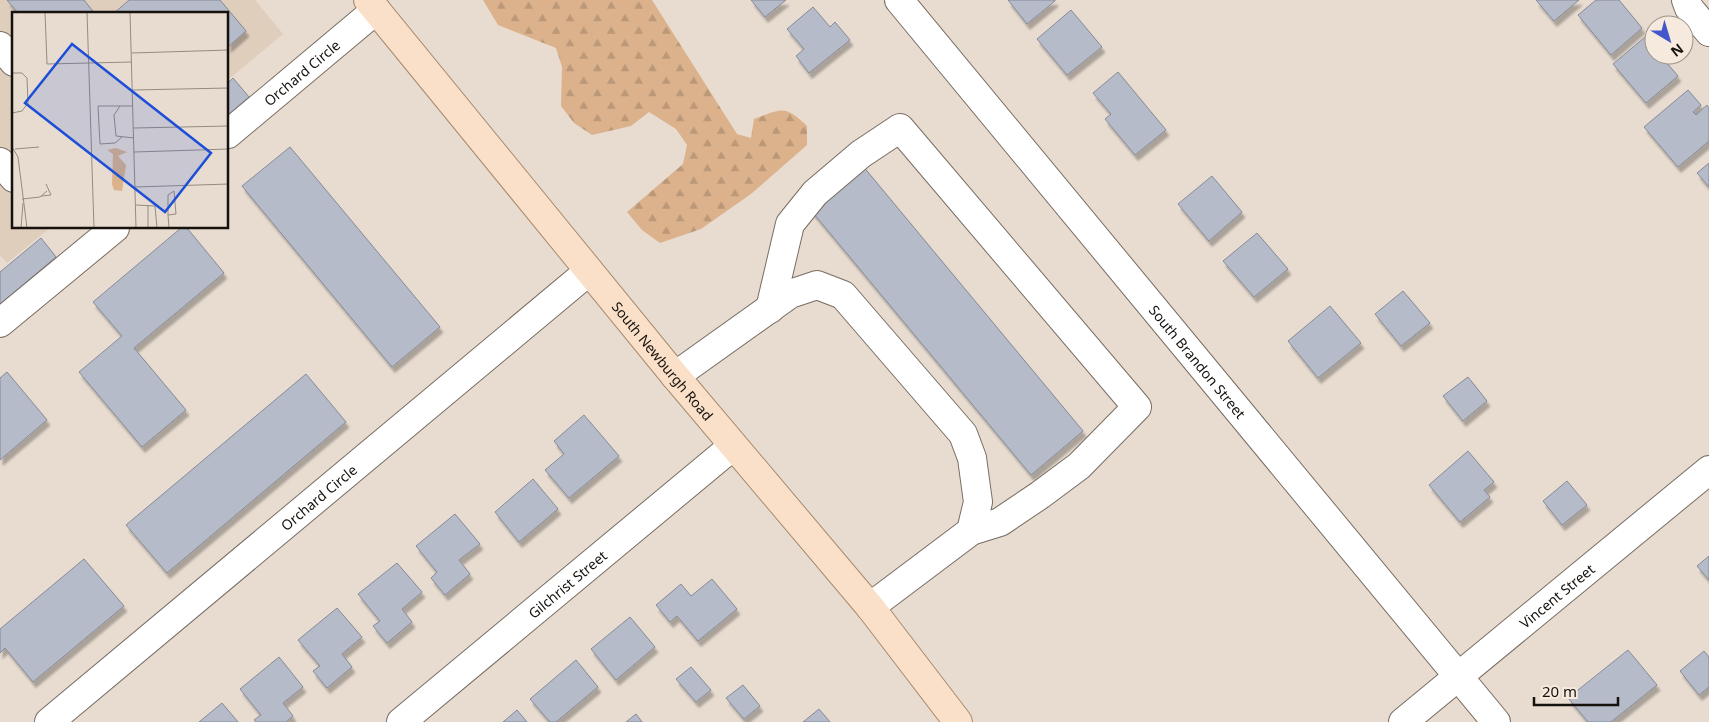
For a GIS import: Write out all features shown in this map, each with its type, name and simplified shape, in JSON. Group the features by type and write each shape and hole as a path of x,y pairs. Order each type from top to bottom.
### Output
{"main road":[{"name":"South Newburgh Road","path":"372,5 674,376 870,607 958,722"}],"street":[{"name":"South Brandon Street","path":"899,0 1496,722"},
{"path":"1686,0 1689,8 1709,32"},
{"name":"Orchard Circle","path":"229,133 372,5"},
{"path":"0,46 12,60"},
{"path":"770,309 790,224 815,193 861,154 900,128 1137,406 1079,466 1000,522 971,531 870,607"},
{"path":"0,162 12,176"},
{"path":"0,323 114,229"},
{"name":"Orchard Circle","path":"49,722 589,272"},
{"path":"674,376 790,294 817,285 843,294 963,434 972,458 978,502 971,531"},
{"name":"Gilchrist Street","path":"401,722 733,446"},
{"name":"Vincent Street","path":"1403,722 1709,470"}],"shaded area":[{"path":"0,0 255,0 283,34 229,79 229,12 12,12 12,229 49,229 7,263 0,255"}],"green space":[{"path":"483,0 652,0 737,134 751,138 754,119 782,110 793,114 807,126 807,145 751,194 701,229 660,243 642,230 627,212 683,164 687,145 676,129 649,112 631,126 592,135 574,123 561,106 562,67 556,48 498,25"}],"building":[{"path":"7,0 84,0 93,12 17,12"},
{"path":"129,0 220,0 246,31 229,46 229,12 115,12"},
{"path":"751,0 786,0 765,17"},
{"path":"1008,0 1055,0 1055,1 1027,24"},
{"path":"1536,0 1579,0 1554,21"},
{"path":"1596,0 1619,0 1642,28 1611,55 1578,15"},
{"path":"813,7 830,27 835,22 850,40 809,73 796,56 804,49 787,29"},
{"path":"1071,10 1102,47 1067,75 1037,39"},
{"path":"1644,38 1644,65 1669,65 1678,76 1646,103 1613,64"},
{"path":"1118,72 1166,130 1135,155 1105,119 1111,114 1093,93"},
{"path":"233,78 249,97 229,114 229,82"},
{"path":"1688,90 1701,105 1693,112 1696,115 1707,105 1709,108 1709,141 1678,167 1644,127"},
{"path":"290,147 440,327 392,367 242,186"},
{"path":"1709,163 1709,187 1697,173"},
{"path":"862,165 1083,431 1031,475 809,208"},
{"path":"1212,176 1242,212 1209,241 1178,204"},
{"path":"180,229 188,229 224,273 134,348 186,410 142,447 79,372 122,336 93,302"},
{"path":"1257,233 1288,269 1254,297 1223,261"},
{"path":"41,238 56,257 0,304 0,272"},
{"path":"1403,291 1430,323 1401,346 1375,314"},
{"path":"1330,306 1361,343 1318,378 1288,341"},
{"path":"7,372 47,420 0,460 0,378"},
{"path":"306,374 346,422 167,573 126,525"},
{"path":"1468,377 1487,401 1463,421 1443,396"},
{"path":"584,415 619,456 569,498 545,470 564,454 554,441"},
{"path":"1468,451 1494,482 1484,490 1490,497 1460,522 1429,485"},
{"path":"533,479 558,509 519,542 495,512"},
{"path":"1567,481 1587,505 1562,525 1543,501"},
{"path":"455,514 480,544 459,560 470,574 445,595 431,578 437,572 416,546"},
{"path":"1709,556 1709,580 1697,566"},
{"path":"84,559 124,606 33,682 5,648 0,653 0,629"},
{"path":"397,563 422,592 402,609 412,622 387,643 373,626 380,621 358,594"},
{"path":"712,579 737,609 698,641 677,616 670,622 656,605 681,584 691,596"},
{"path":"337,608 362,637 342,654 352,667 327,688 313,671 320,666 298,640"},
{"path":"630,617 655,647 616,680 591,649"},
{"path":"1628,650 1657,685 1611,722 1588,722 1568,698"},
{"path":"1704,651 1709,657 1709,687 1699,695 1680,671"},
{"path":"279,657 303,687 283,703 293,716 286,722 256,722 254,720 261,715 240,689"},
{"path":"576,660 598,687 556,722 550,722 530,699"},
{"path":"691,667 711,690 696,702 676,679"},
{"path":"743,685 760,706 744,719 726,698"},
{"path":"222,703 238,722 199,722"},
{"path":"819,709 830,722 803,722"},
{"path":"517,710 527,722 503,722"},
{"path":"636,714 642,722 626,722"}]}
